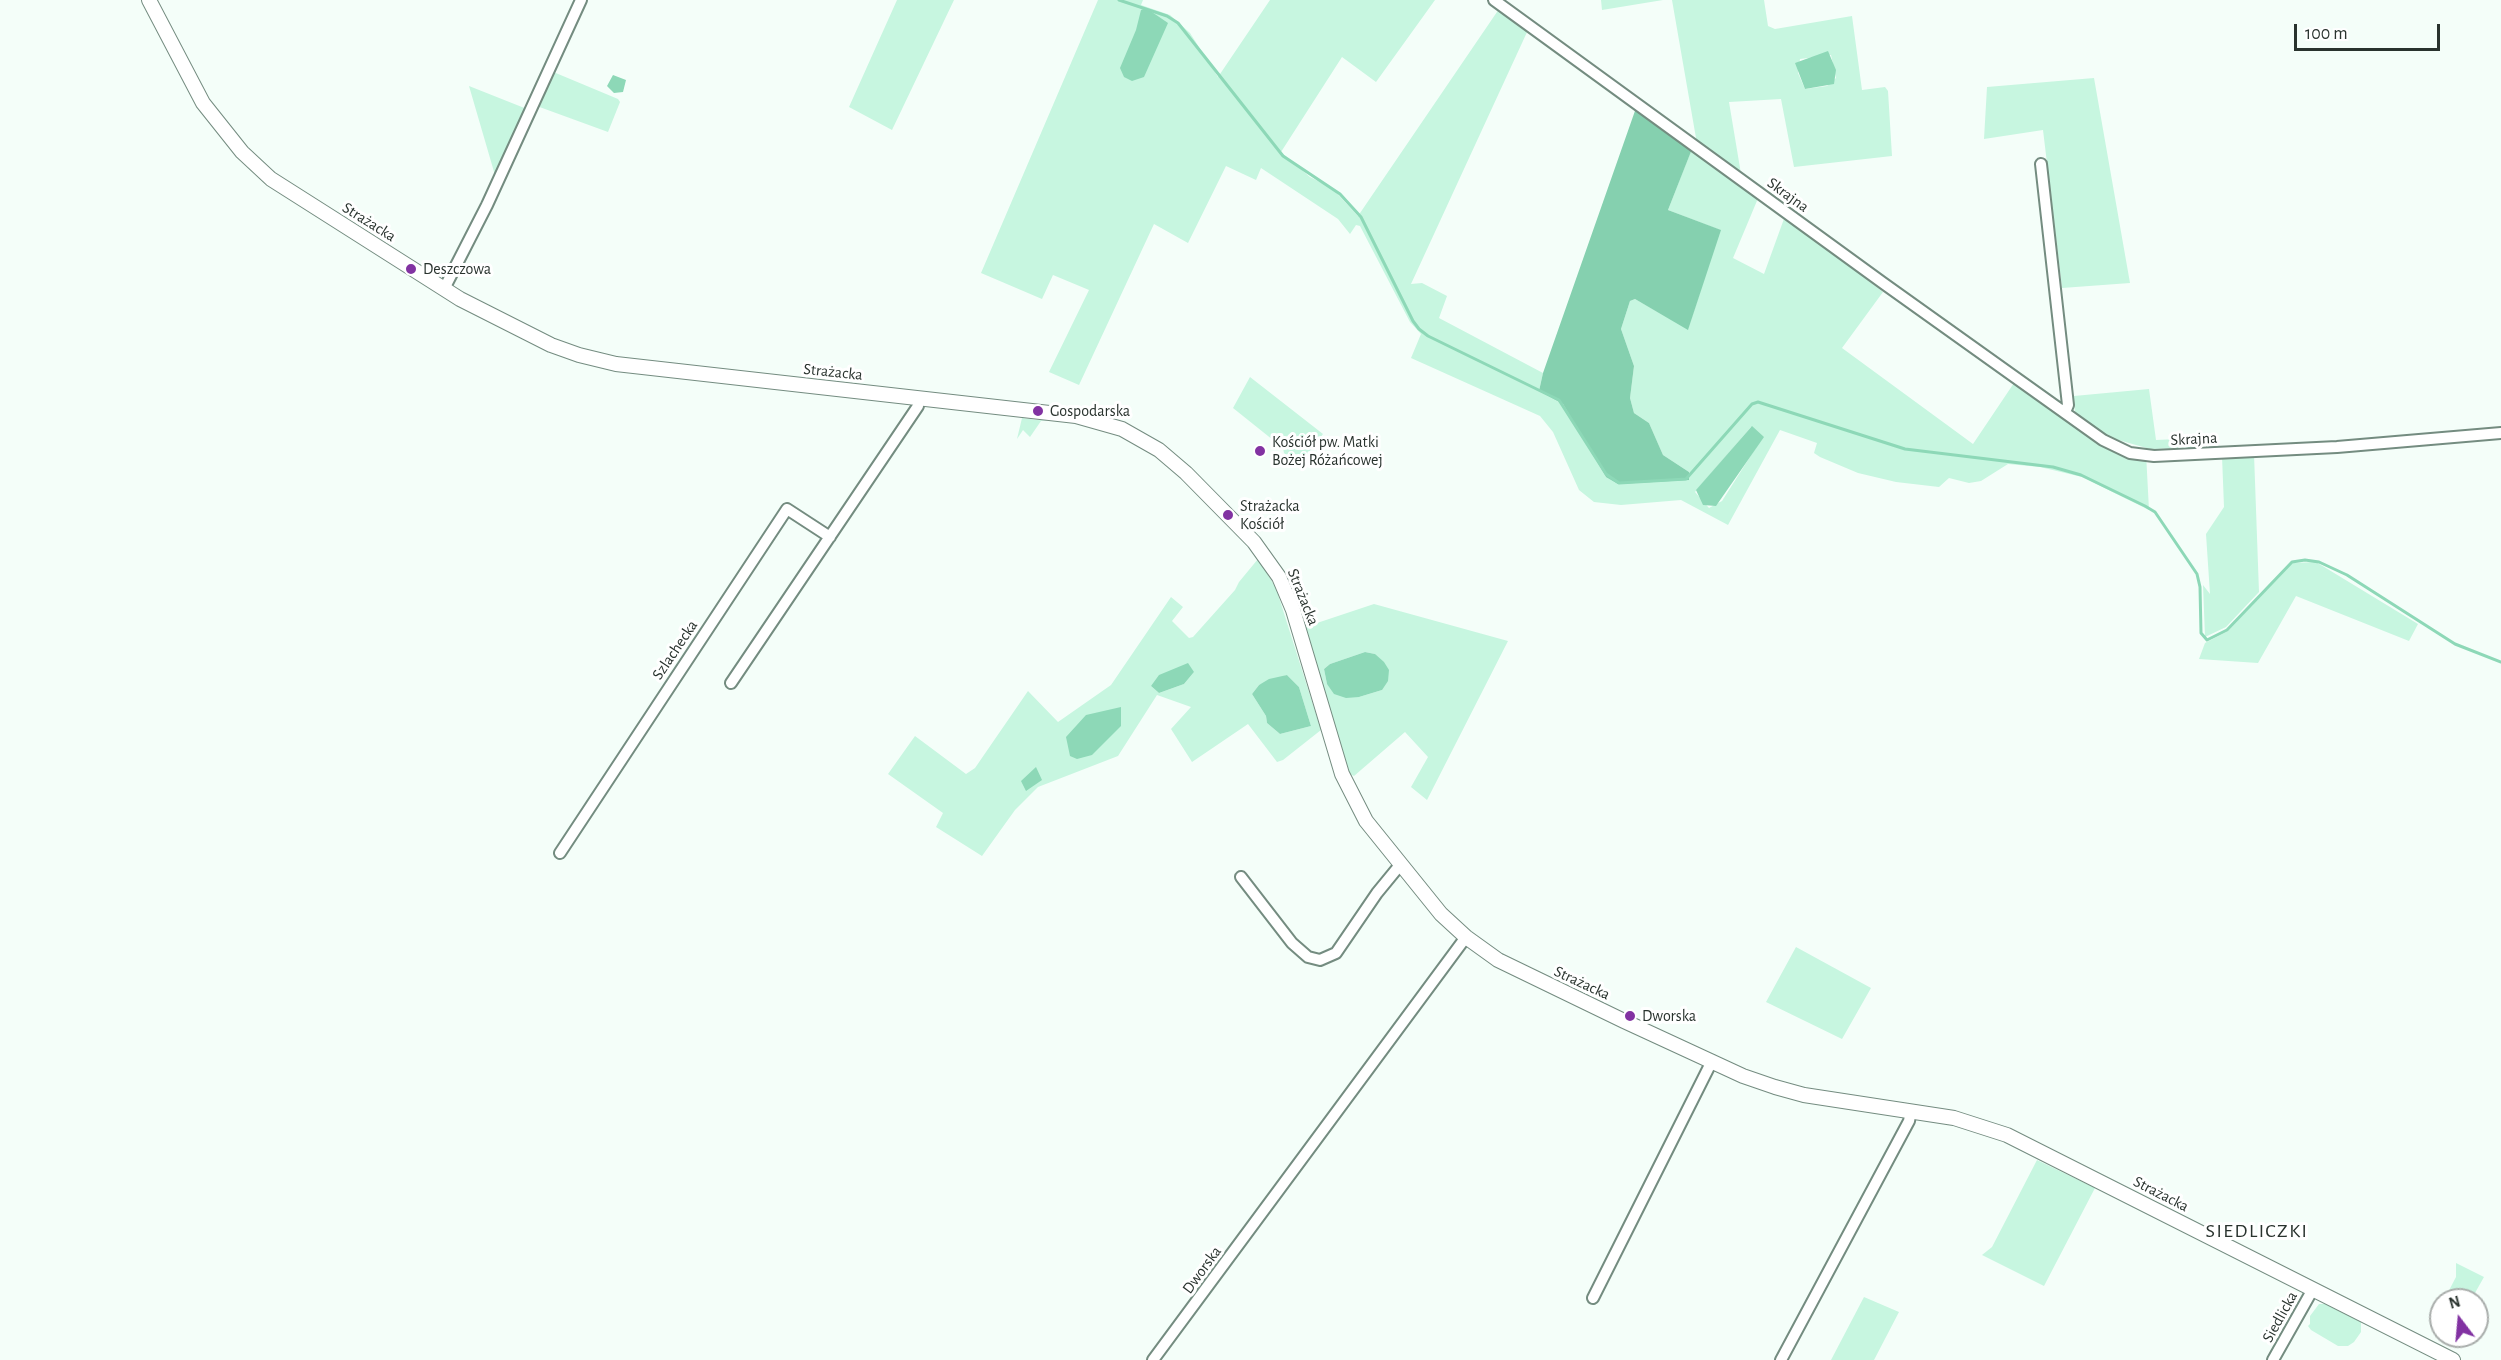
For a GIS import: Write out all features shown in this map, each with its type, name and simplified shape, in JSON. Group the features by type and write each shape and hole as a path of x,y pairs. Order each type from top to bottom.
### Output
{"street":[{"name":"Strażacka","path":"149,0 203,103 249,159 270,178 444,289 551,345 595,359 1088,418 1133,434 1175,462 1254,542 1279,578 1290,600 1346,783 1366,821 1432,904 1466,937 1491,956 1520,973 1751,1079 1790,1091 1954,1118 2007,1135 2453,1360"},
{"path":"444,289 487,205 580,0"},
{"name":"Skrajna","path":"1494,0 2103,440 2130,453 2154,456 2337,447 2501,433"},
{"path":"2041,164 2068,405 2065,412"},
{"path":"731,683 918,406 919,398"},
{"name":"Szlachecka","path":"560,853 788,508 830,537"},
{"path":"1241,877 1292,943 1308,957 1320,960 1331,956 1343,945 1377,893 1400,865"},
{"name":"Dworska","path":"1153,1360 1466,937"},
{"path":"1593,1298 1712,1061"},
{"path":"1781,1360 1909,1121 1911,1111"},
{"name":"Siedlicka","path":"2273,1360 2313,1289"}],"shaded area":[{"path":"897,0 954,0 892,130 849,107"},
{"path":"1098,0 1143,0 1141,5 1170,15 1190,33 1218,77 1270,0 1435,0 1376,82 1342,57 1281,152 1310,177 1332,188 1358,216 1499,9 1528,30 1411,284 1422,283 1447,296 1439,318 1543,373 1539,391 1563,404 1606,477 1689,472 1663,455 1649,423 1634,413 1630,398 1634,366 1621,329 1630,301 1635,299 1688,329 1720,230 1668,210 1696,138 1672,0 1764,0 1768,26 1775,29 1852,16 1862,90 1885,87 1888,91 1892,156 1794,167 1781,99 1729,102 1741,174 1759,196 1733,258 1764,274 1785,216 1883,292 1842,348 1973,444 2014,383 2108,443 2146,453 2149,510 2082,477 2040,467 2008,464 1981,481 1969,483 1949,478 1939,487 1896,482 1858,473 1820,457 1814,453 1817,443 1780,430 1728,525 1681,500 1621,505 1594,502 1579,490 1553,432 1540,416 1411,358 1421,334 1410,322 1360,226 1356,225 1350,234 1338,219 1261,168 1256,180 1226,166 1188,243 1154,224 1079,385 1049,372 1089,290 1053,275 1042,299 981,273","holes":["1831,55 1836,78 1827,86 1805,89 1798,73 1800,59","1751,427 1762,438 1722,501 1709,508 1695,492"]},
{"path":"1601,0 1663,0 1602,10"},
{"path":"1146,8 1168,23 1144,77 1132,81 1124,77 1120,68 1136,30 1141,10"},
{"path":"1828,51 1836,70 1834,84 1805,89 1795,63"},
{"path":"551,71 618,99 620,102 608,132 534,105"},
{"path":"613,75 626,80 623,92 614,93 607,86"},
{"path":"2094,78 2130,283 2062,288 2043,130 1984,139 1987,87"},
{"path":"469,86 532,111 497,182"},
{"path":"1636,108 1692,149 1668,210 1721,230 1688,330 1635,299 1630,301 1621,329 1634,366 1630,398 1634,413 1649,423 1663,455 1689,472 1689,480 1618,484 1606,477 1563,404 1539,391 1543,373"},
{"path":"1250,377 1323,434 1299,465 1284,453 1283,448 1233,408"},
{"path":"2149,389 2156,440 2200,438 2202,448 2150,449 2108,437 2075,415 2074,396"},
{"path":"1022,418 1054,421 1041,421 1030,437 1023,430 1017,439"},
{"path":"1752,426 1764,437 1716,506 1703,505 1696,490"},
{"path":"2254,454 2259,592 2226,627 2205,637 2203,585 2210,594 2206,534 2224,507 2222,456"},
{"path":"1258,559 1276,588 1321,730 1283,760 1277,762 1248,724 1192,762 1171,729 1191,707 1157,695 1118,756 1038,787 1015,810 982,856 936,827 943,813 888,774 915,736 966,774 975,768 1028,691 1058,722 1111,685 1171,597 1183,607 1172,621 1189,638 1193,637 1235,590","holes":["1194,672 1184,684 1159,693 1151,686","1287,675 1299,687 1311,726 1280,734 1267,723 1266,716 1252,694 1259,685"]},
{"path":"2316,562 2418,624 2409,641 2296,596 2258,663 2199,659 2205,643 2228,631 2292,563"},
{"path":"1374,604 1508,641 1427,800 1411,787 1428,757 1405,732 1354,776 1350,774 1305,627","holes":["1365,652 1375,654 1382,690 1359,697 1327,684 1324,669 1330,664"]},
{"path":"1365,652 1375,654 1389,670 1388,681 1382,690 1359,697 1346,698 1334,694 1327,684 1324,669 1330,664"},
{"path":"1188,663 1194,672 1184,684 1159,693 1151,686 1159,675"},
{"path":"1287,675 1299,687 1311,726 1280,734 1267,723 1266,716 1252,694 1259,685 1269,679"},
{"path":"1121,707 1121,726 1092,755 1077,759 1070,756 1066,737 1086,715"},
{"path":"1036,767 1042,780 1026,791 1021,781"},
{"path":"1796,947 1871,988 1842,1039 1766,1002"},
{"path":"2037,1160 2095,1188 2044,1286 1982,1255 1992,1247"},
{"path":"2456,1263 2484,1277 2478,1288 2450,1288 2456,1277"},
{"path":"1864,1297 1899,1312 1874,1360 1831,1360"},
{"path":"2319,1304 2325,1304 2361,1322 2361,1332 2354,1342 2348,1346 2338,1346 2311,1330 2308,1326 2310,1316"}],"waterway":[{"path":"1119,0 1167,16 1178,23 1283,156 1340,194 1361,217 1419,329 1428,336 1559,400 1606,474 1619,483 1686,479 1752,404 1758,402 1905,449 2053,467 2081,475 2145,506 2155,512 2197,574 2200,587 2201,633 2207,640 2227,630 2292,562 2305,560 2319,562 2347,575 2455,644 2501,662"}],"place":[{"name":"Deszczowa","path":"411,269"},
{"name":"Gospodarska","path":"1038,411"},
{"name":"Kościół pw. Matki Bożej Różańcowej","path":"1260,451"},
{"name":"Strażacka Kościół","path":"1228,515"},
{"name":"Dworska","path":"1630,1016"}],"district":[{"name":"SIEDLICZKI","path":"2257,1231"}]}
